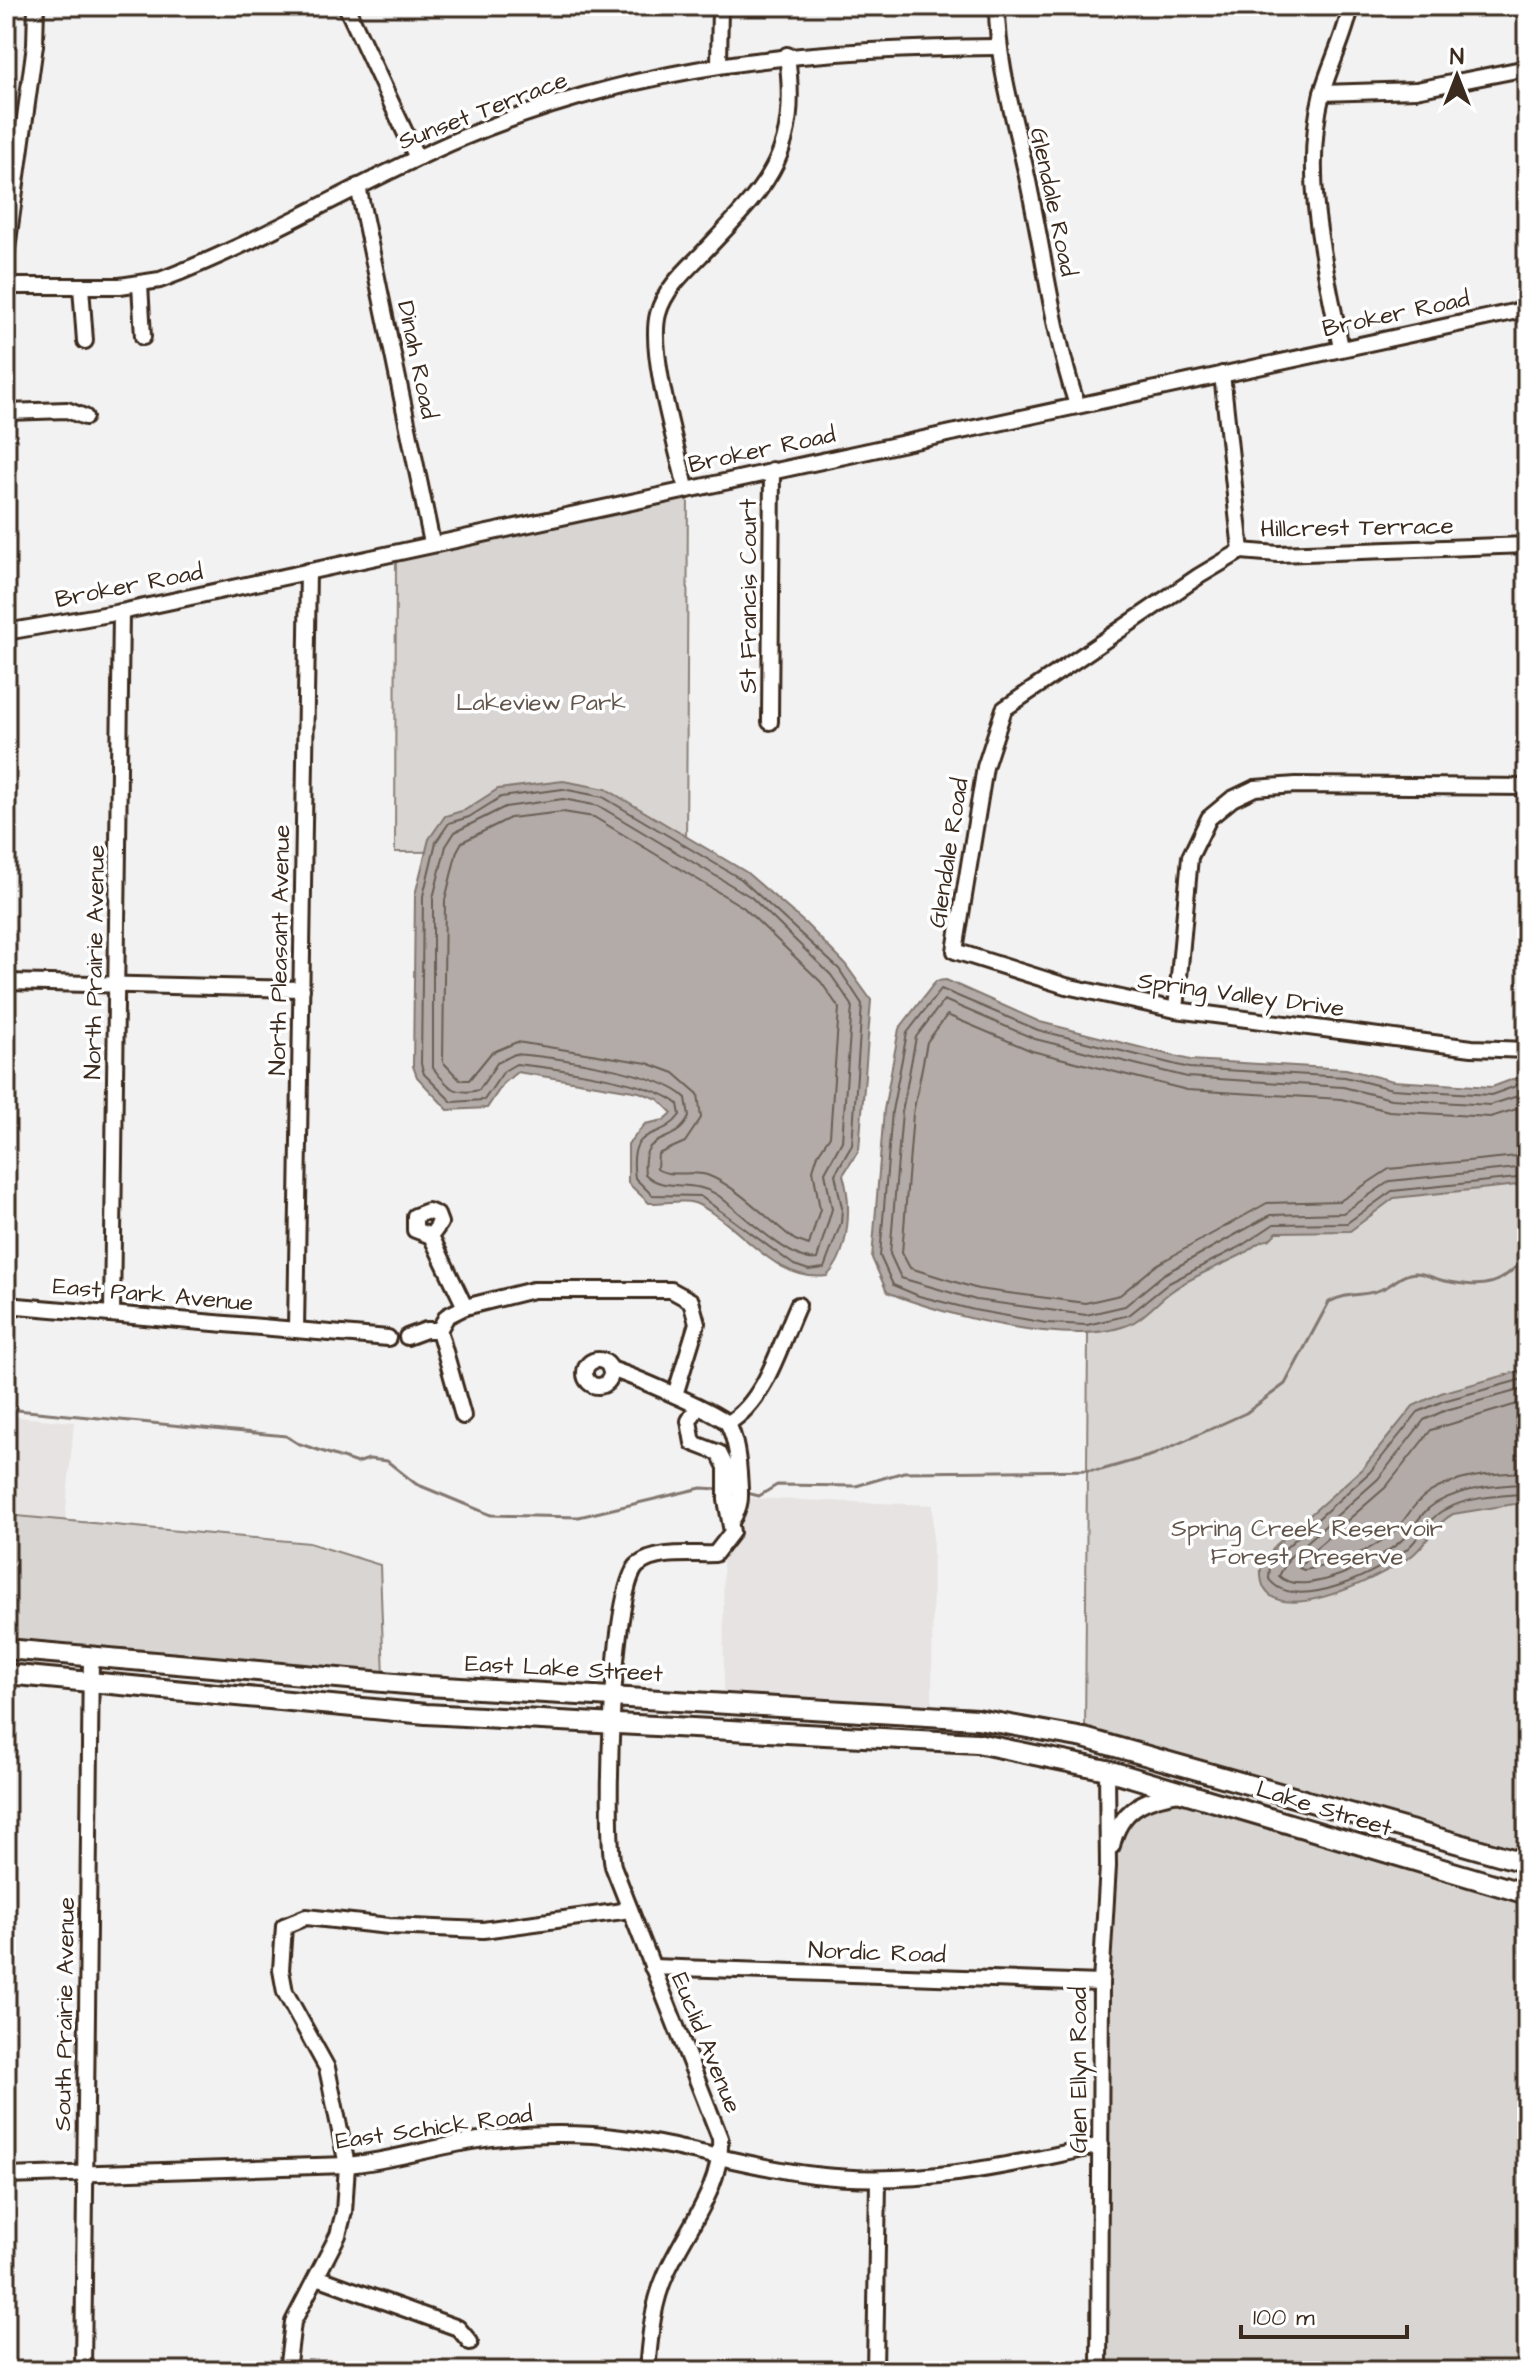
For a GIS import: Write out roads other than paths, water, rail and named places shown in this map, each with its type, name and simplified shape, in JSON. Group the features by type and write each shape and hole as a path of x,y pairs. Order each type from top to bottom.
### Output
{"main road":[{"name":"East Lake Street","path":"6,1649 409,1685 977,1719 1044,1728 1117,1748"},
{"path":"6,1674 426,1714 977,1743 1107,1770 1117,1748"},
{"name":"Lake Street","path":"1117,1748 1527,1863"},
{"name":"Lake Street","path":"1107,1770 1527,1894"}],"street":[{"path":"6,256 12,177 36,6"},
{"path":"346,6 417,158"},
{"path":"719,64 720,6"},
{"name":"Glendale Road","path":"997,6 997,47 1066,371 1077,405"},
{"path":"1341,348 1316,219 1314,162 1322,93 1351,6"},
{"name":"Sunset Terrace","path":"6,286 140,284 188,270 417,158 558,104 638,81 719,64 787,55 874,48 997,47"},
{"path":"686,488 656,346 657,317 669,290 753,199 777,164 791,121 792,96 787,55"},
{"path":"1322,93 1416,90 1527,68"},
{"name":"Dinah Road","path":"358,186 432,543"},
{"path":"140,284 143,337"},
{"path":"81,287 85,341"},
{"name":"Broker Road","path":"6,632 121,612 1527,309"},
{"path":"1222,374 1241,551"},
{"path":"6,412 67,410 85,417"},
{"name":"St Francis Court","path":"770,722 772,470"},
{"name":"Hillcrest Terrace","path":"1076,659 1241,551 1278,554 1527,545"},
{"name":"North Pleasant Avenue","path":"296,1330 308,571"},
{"name":"North Prairie Avenue","path":"112,1314 121,612"},
{"name":"Glendale Road","path":"955,951 985,767 1004,709 1076,659"},
{"path":"1176,1010 1187,869 1196,840 1209,818 1232,799 1255,788 1272,786 1527,787"},
{"name":"Spring Valley Drive","path":"955,951 1066,986 1176,1010 1472,1048 1527,1050"},
{"path":"6,982 302,989"},
{"path":"431,1236 465,1307"},
{"path":"463,1416 439,1330 447,1316 465,1307 533,1290 671,1290 691,1301 697,1323 675,1395"},
{"name":"East Park Avenue","path":"6,1305 388,1338"},
{"path":"728,1423 745,1413 757,1395 798,1305"},
{"path":"407,1337 426,1330 439,1330"},
{"path":"610,1369 675,1395 697,1408 714,1412 728,1423 733,1490"},
{"path":"697,1408 689,1421 693,1443 719,1453 733,1490"},
{"name":"Euclid Avenue","path":"721,2156 720,2138 630,1910 609,1847 612,1723 625,1589 636,1566 653,1557 715,1554 732,1532 733,1490"},
{"name":"South Prairie Avenue","path":"83,2371 91,1657"},
{"name":"Glen Ellyn Road","path":"1099,2371 1101,1983 1108,1866 1107,1770"},
{"path":"1108,1866 1122,1816 1150,1798 1185,1793"},
{"path":"287,2371 293,2322 333,2247 344,2212 347,2165 327,2068 285,1992 281,1970 281,1924 306,1917 389,1926 483,1930 630,1910"},
{"name":"Nordic Road","path":"652,1967 1101,1983"},
{"name":"East Schick Road","path":"6,2176 347,2165 391,2160 473,2141 541,2134 631,2139 801,2173 878,2181 1003,2168 1101,2145"},
{"path":"647,2371 657,2298 709,2190 721,2156"},
{"path":"875,2371 878,2181"},
{"path":"317,2277 458,2328 470,2342"}],"water":[{"path":"563,781 606,789 746,872 806,924 845,964 871,1000 859,1150 843,1175 848,1200 845,1242 827,1276 808,1276 791,1271 699,1205 649,1203 628,1183 628,1144 645,1124 664,1120 672,1113 658,1099 639,1092 517,1072 503,1084 487,1108 448,1110 417,1077 413,1066 415,895 429,839 445,816 465,810 498,789"},
{"path":"946,980 1040,1022 1190,1060 1346,1069 1393,1081 1492,1087 1527,1074 1527,1184 1394,1198 1350,1231 1277,1232 1269,1240 1180,1286 1134,1322 1110,1330 1080,1333 1010,1326 911,1301 887,1292 872,1258 884,1110 899,1029 936,981"},
{"path":"1527,1369 1527,1502 1453,1514 1410,1557 1375,1576 1324,1597 1299,1602 1279,1600 1265,1589 1261,1568 1275,1546 1364,1467 1413,1406 1441,1393"}],"waterway":[{"path":"747,1493 759,1496 777,1485 856,1486 904,1472 1101,1470 1153,1455 1246,1413 1285,1384 1329,1302 1343,1296 1376,1291 1415,1273 1471,1285 1491,1283 1508,1274 1527,1256"},
{"path":"6,1409 286,1436 297,1443 357,1463 369,1459 387,1461 416,1484 491,1515 579,1517 701,1488 719,1489"}],"park label":[{"name":"Lakeview Park","path":"541,703"},
{"name":"Spring Creek Reservoir Forest Preserve","path":"1307,1543"}]}
